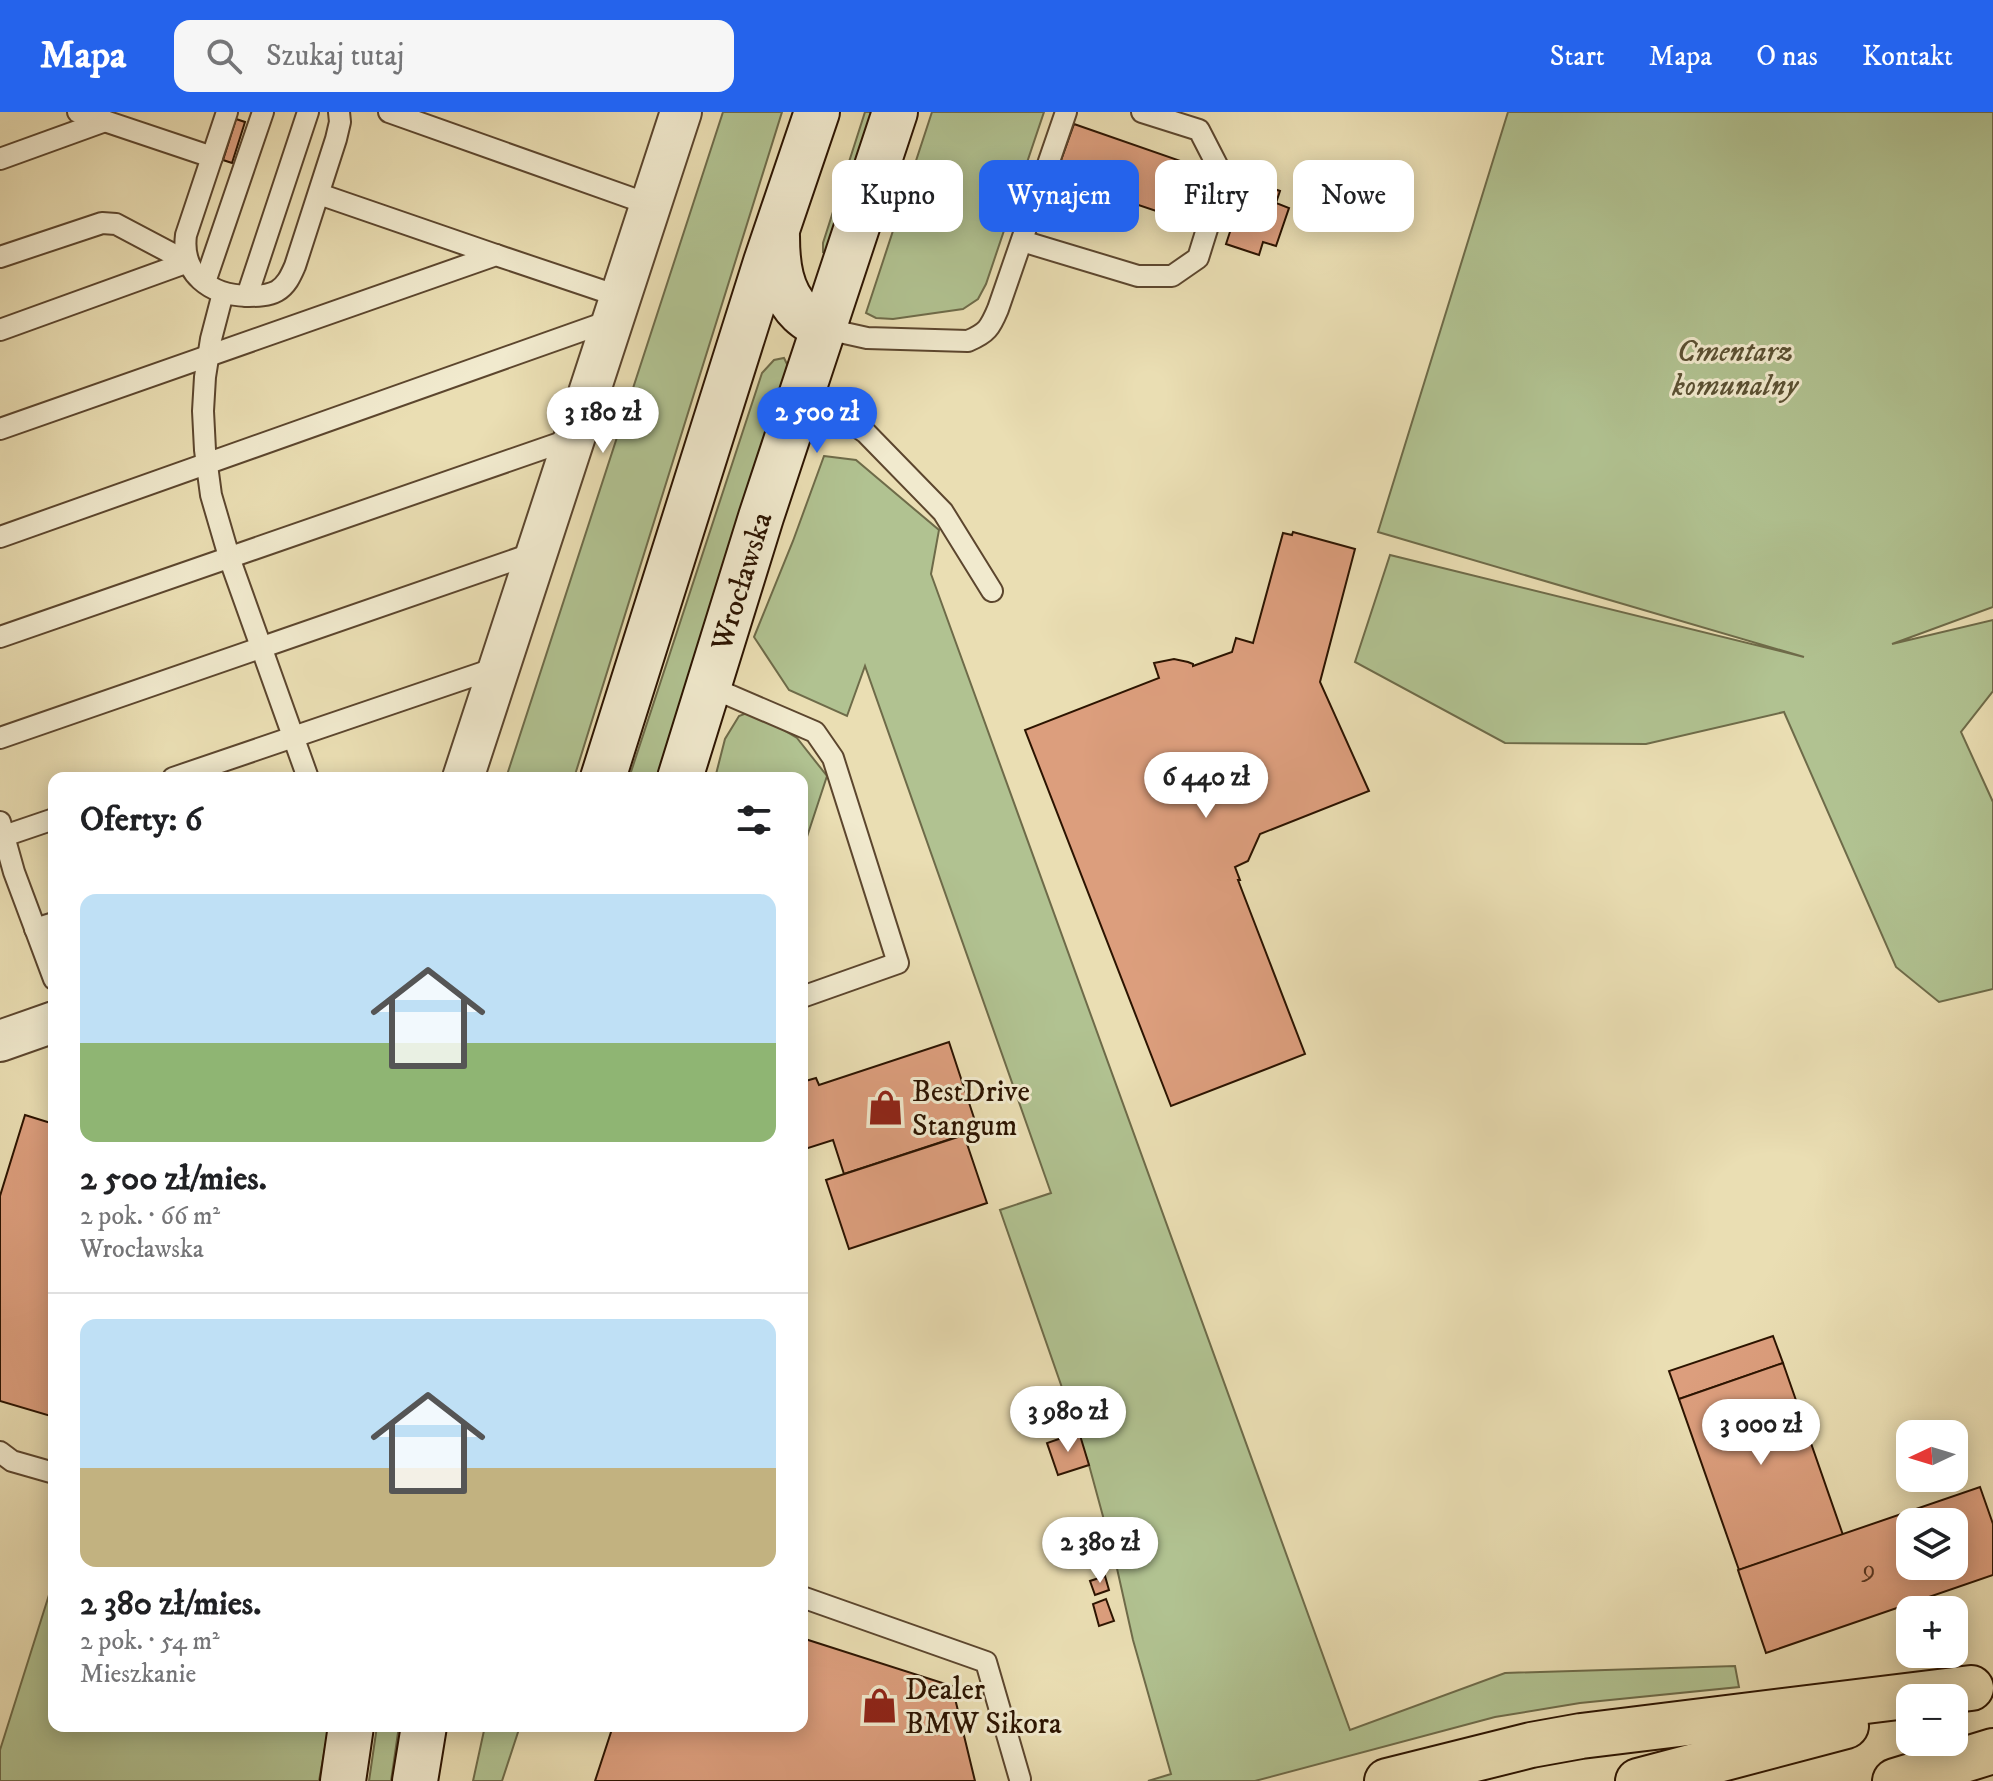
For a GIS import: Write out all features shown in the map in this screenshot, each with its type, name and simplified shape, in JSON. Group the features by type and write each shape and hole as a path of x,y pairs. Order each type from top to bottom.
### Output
{"main road":[{"path":"605,772 817,112"},
{"name":"Wrocławska","path":"682,772 822,328 895,112"},
{"path":"777,230 777,261 789,298 800,313 822,328"},
{"path":"1387,1781 1531,1745 1581,1736 1896,1698"},
{"path":"1638,1781 1896,1711"},
{"path":"343,1781 350,1732"},
{"path":"415,1781 423,1732"},
{"path":"1895,1781 1993,1751"},
{"path":"1950,1781 1993,1760"}],"street":[{"path":"465,772 679,112"},
{"path":"0,1041 48,1024"}],"lane":[{"path":"78,112 212,157"},
{"path":"227,112 184,249 194,274 223,293 247,296 277,291 288,282 336,139 339,112"},
{"path":"205,282 263,112"},
{"path":"247,296 308,112"},
{"path":"389,112 651,205"},
{"path":"822,328 867,338 968,341 989,328 1066,112"},
{"path":"1022,241 1138,276 1172,276 1198,258 1217,197 1217,165 1199,130 1142,112"},
{"path":"0,159 105,121"},
{"path":"319,194 496,255 616,309"},
{"path":"0,257 102,223 116,224 188,262"},
{"path":"0,429 496,255"},
{"path":"0,330 188,262"},
{"path":"223,293 208,356 203,411 211,495 261,647 309,772"},
{"path":"0,537 207,464 616,309"},
{"path":"803,389 866,433 943,512 992,591"},
{"path":"0,637 574,438"},
{"path":"0,738 537,552"},
{"path":"191,772 500,666"},
{"path":"708,686 815,732 833,758 898,963 808,995"},
{"path":"48,820 2,829 14,872 44,926 48,947"},
{"path":"0,1452 12,1461 48,1471"},
{"path":"808,1599 986,1662 1020,1779"}],"green space":[{"path":"723,112 782,112 576,772 508,772"},
{"path":"865,112 874,112 858,160 850,160"},
{"path":"932,112 1044,112 1028,160 979,160 979,232 1004,232 978,299 963,309 893,319 876,318 866,313 893,232 963,232 963,160 916,160"},
{"name":"Cmentarz komunalny","path":"1508,112 1993,112 1993,607 1892,644 1993,620 1993,691 1961,732 1993,802 1993,989 1939,1002 1896,967 1784,712 1646,744 1505,743 1355,662 1390,555 1804,657 1378,532"},
{"path":"832,215 834,232 828,251 823,252"},
{"path":"784,358 789,368 782,399 660,772 631,772 762,373 774,360"},
{"path":"824,456 856,460 939,530 931,574 1350,1730 1505,1673 1735,1666 1739,1687 1580,1703 1495,1717 1255,1781 1148,1781 1171,1774 1089,1465 1000,1210 1051,1193 865,666 847,716 789,690 754,637"},
{"path":"752,711 797,738 827,776 808,834 808,772 717,772 725,739 739,716"},
{"path":"48,1598 48,1732 328,1732 319,1781 0,1781 0,1750"},
{"path":"376,1732 398,1732 391,1781 369,1781"},
{"path":"484,1732 518,1732 502,1781 473,1781"}],"building":[{"path":"236,119 245,122 232,163 223,160"},
{"path":"1074,124 1178,160 1155,160 1155,211 1139,205 1139,160 1061,160"},
{"path":"1277,203 1289,208 1276,246 1263,242 1259,255 1226,244 1230,232 1277,232"},
{"path":"1293,532 1355,549 1320,682 1369,791 1260,834 1248,861 1235,867 1305,1054 1171,1106 1025,730 1159,678 1154,663 1174,659 1193,666 1232,652 1236,638 1253,643 1283,533 1292,535"},
{"name":"BestDrive Stangum","path":"949,1042 978,1130 844,1174 833,1140 808,1148 808,1080 816,1078 819,1085"},
{"path":"25,1115 48,1122 48,1415 0,1401 0,1196"},
{"path":"964,1135 987,1203 849,1249 826,1180"},
{"path":"1773,1336 1783,1363 1679,1399 1669,1371"},
{"path":"1783,1363 1843,1535 1739,1570 1679,1399"},
{"path":"1079,1432 1089,1465 1058,1475 1047,1443"},
{"path":"1980,1487 1993,1524 1993,1575 1932,1596 1896,1596 1896,1608 1766,1653 1738,1570 1896,1516 1896,1580 1968,1580 1968,1508 1919,1508"},
{"path":"1105,1576 1109,1590 1095,1595 1090,1581"},
{"path":"1106,1599 1114,1621 1099,1626 1093,1604"},
{"name":"Dealer BMW Sikora","path":"808,1640 952,1686 975,1781 595,1781 611,1732 808,1732"}],"place":[{"name":"BestDrive Stangum","path":"886,1108"},
{"name":"Dealer BMW Sikora","path":"879,1706"}]}
